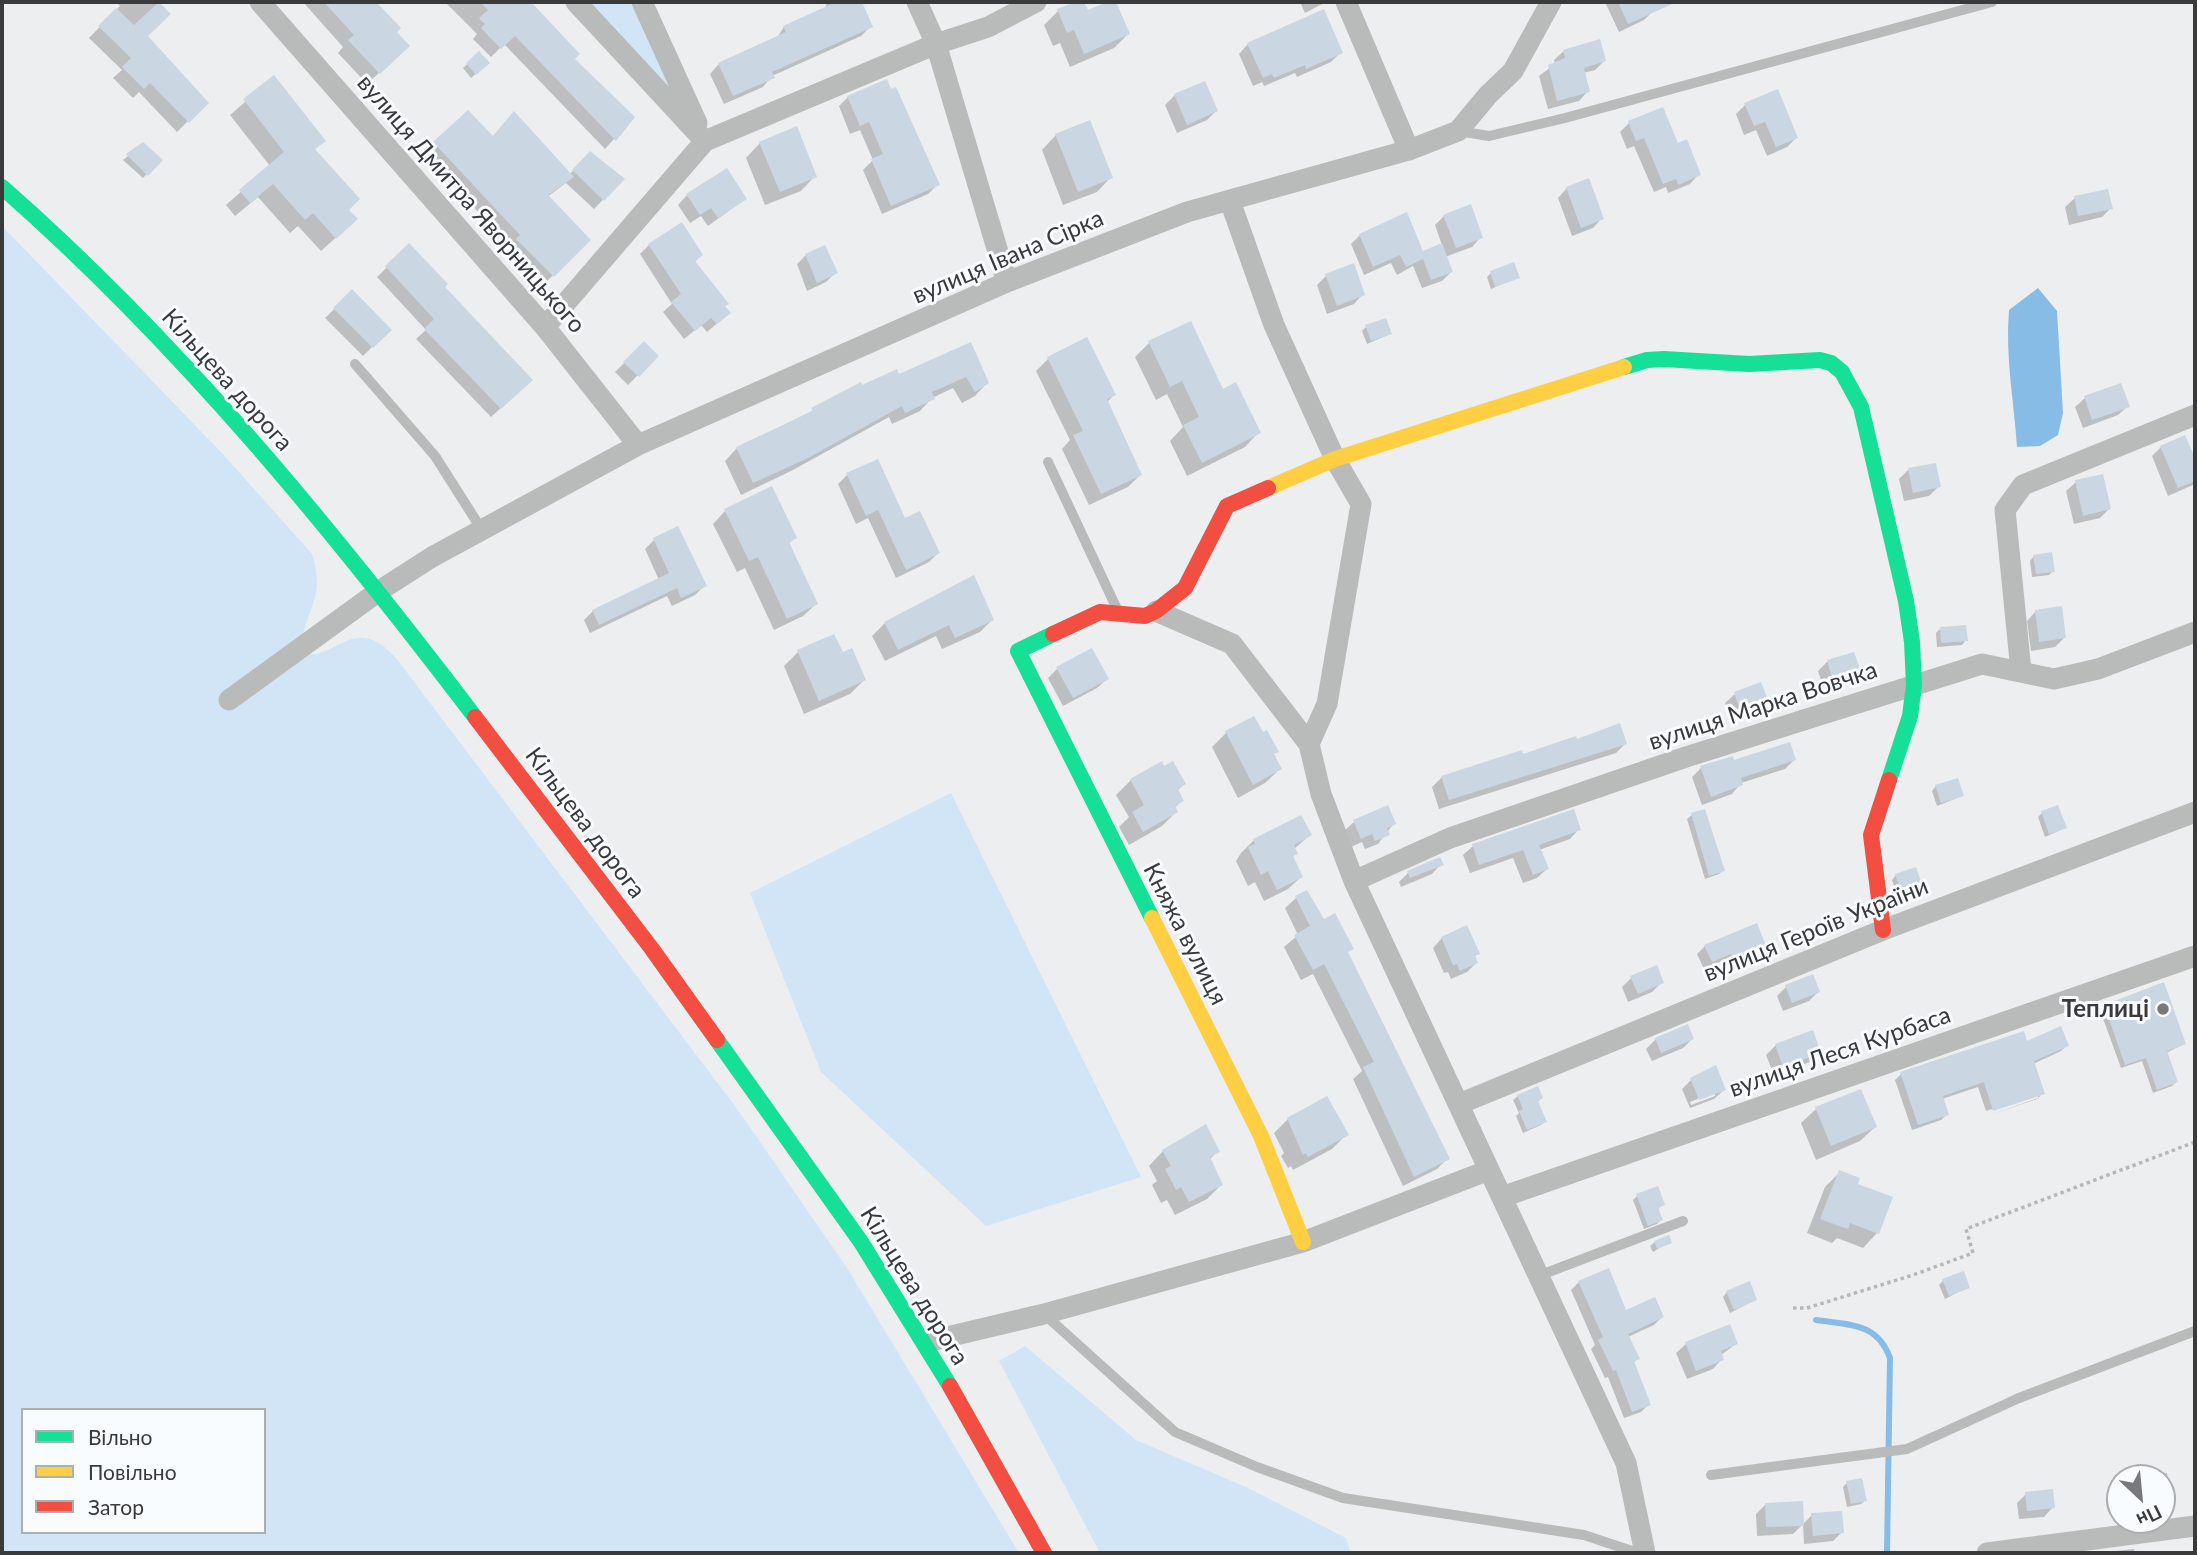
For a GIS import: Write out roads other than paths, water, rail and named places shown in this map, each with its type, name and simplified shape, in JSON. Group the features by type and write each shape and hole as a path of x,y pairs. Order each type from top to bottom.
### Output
{"main road":[{"name":"Кільцева дорога","path":"2,187 75,251 232,414 379,591 652,949 861,1242 926,1342 1044,1553"},
{"path":"1118,612 1145,616 1156,611 1185,588 1227,506 1335,459 1647,360 1674,358 1776,364 1817,360 1830,363 1849,379 1861,407 1906,601 1914,685 1910,716 1871,835 1883,930"},
{"name":"Княжа вулиця","path":"1118,612 1100,612 1018,650 1261,1136 1303,1242"}],"street":[{"name":"вулиця Дмитра Яворницького","path":"260,2 545,327 638,445"},
{"path":"576,2 705,141"},
{"path":"642,2 705,141"},
{"path":"917,2 936,44 1007,282"},
{"path":"545,327 705,141 936,44 988,27 1036,2"},
{"path":"1346,2 1409,150"},
{"path":"1458,131 1488,95 1513,71 1551,2"},
{"name":"вулиця Івана Сірка","path":"229,700 379,591 432,557 638,445 1007,282 1187,212 1409,150 1458,131"},
{"path":"1230,201 1274,326 1335,459 1360,503 1327,704 1309,744"},
{"path":"2021,671 2005,510 2023,485 2195,415"},
{"path":"1156,611 1231,644 1248,661 1309,744 1321,794 1354,881 1626,1463 1645,1553"},
{"name":"вулиця Марка Вовчка","path":"1354,881 1450,838 1686,757 1982,664 2054,679 2098,669 2195,632"},
{"name":"вулиця Героїв України","path":"1459,1104 1883,930 2195,812"},
{"name":"вулиця Леся Курбаса","path":"1502,1197 2195,956"},
{"path":"926,1342 1044,1314 1237,1258 1303,1242 1489,1170"},
{"path":"1987,1553 2195,1526"}],"lane":[{"path":"1458,131 1489,136 1565,118 1992,2"},
{"path":"355,364 435,456 482,530"},
{"path":"1048,462 1118,612"},
{"path":"1538,1276 1683,1221"},
{"path":"1044,1314 1175,1432 1257,1467 1343,1498 1584,1535 1638,1553"},
{"path":"1711,1475 1907,1449 2019,1398 2195,1331"}],"water":[{"path":"2038,288 2057,311 2063,413 2058,435 2040,446 2017,447 2009,361 2009,310"}],"waterway":[{"path":"1816,1320 1861,1327 1870,1331 1884,1346 1890,1358 1887,1553"}],"place":[{"name":"Теплиці","path":"2163,1009"}]}
